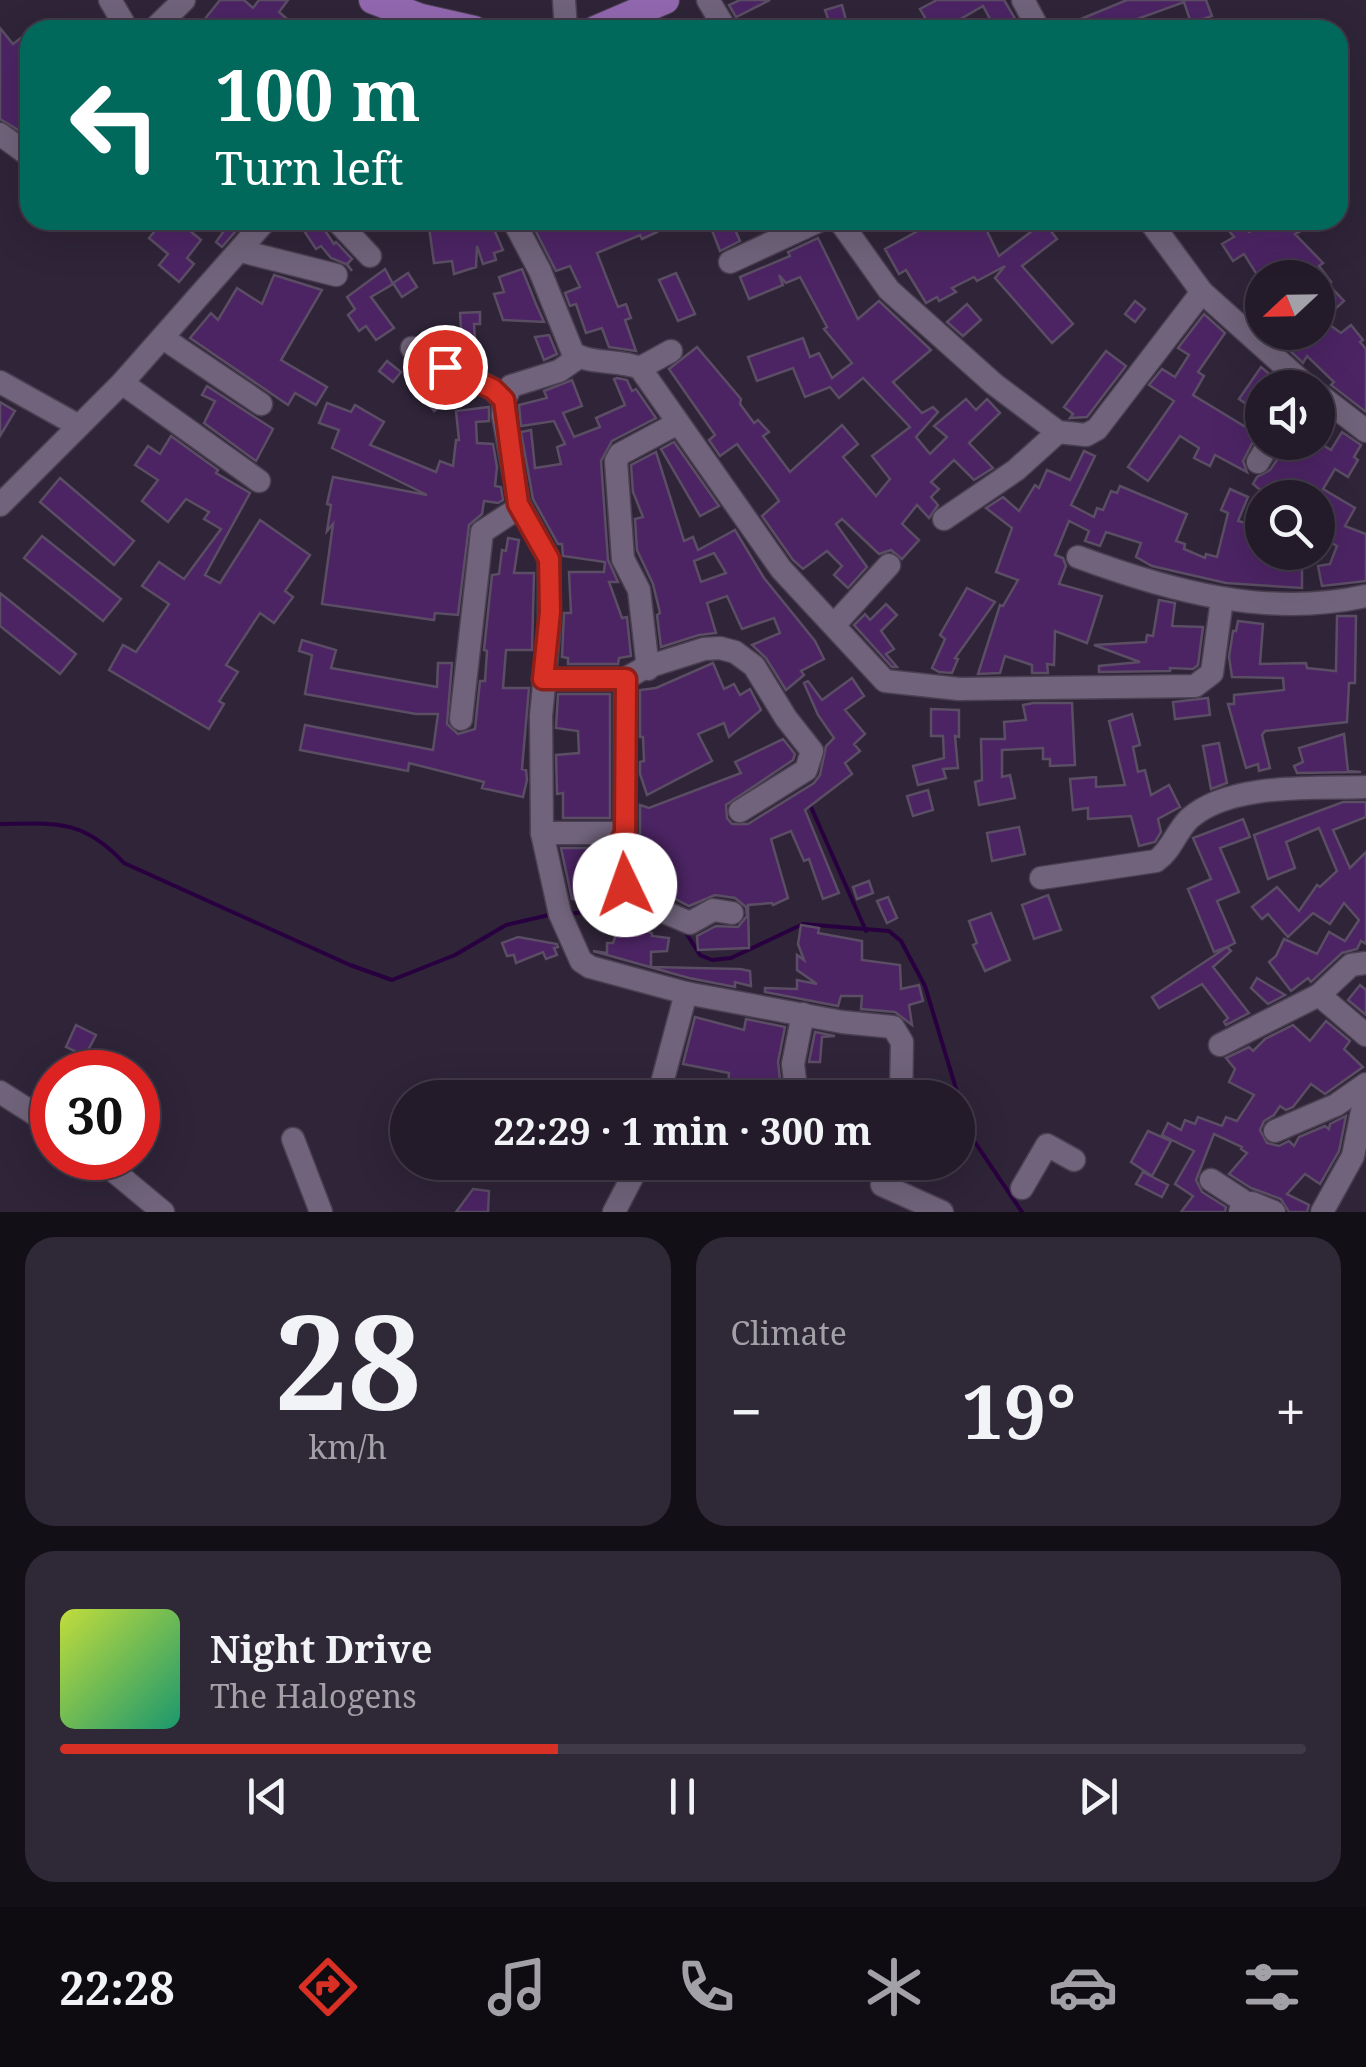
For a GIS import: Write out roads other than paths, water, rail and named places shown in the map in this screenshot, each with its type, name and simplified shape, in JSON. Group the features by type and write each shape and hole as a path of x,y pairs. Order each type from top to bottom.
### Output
{"main road":[{"path":"373,0 409,20"},
{"path":"618,20 665,0"}],"street":[{"path":"164,20 184,0"},
{"path":"0,506 122,384 258,230"},
{"path":"345,230 370,256"},
{"path":"518,230 540,271 570,350 579,357 640,368 671,351"},
{"path":"730,262 799,230"},
{"path":"846,230 889,290 950,348 1058,432 1086,435 1097,429 1202,292"},
{"path":"1156,230 1202,292 1289,370"},
{"path":"241,251 336,276"},
{"path":"164,338 260,404"},
{"path":"412,348 493,389 504,400"},
{"path":"579,357 559,371 511,386 504,400 520,507 549,559 542,833 558,906 585,965 686,993 893,1027 902,1042 901,1080"},
{"path":"640,368 781,568 885,681 959,689 1195,686 1212,673 1222,599"},
{"path":"0,382 80,426"},
{"path":"122,384 259,481"},
{"path":"1335,407 1366,431"},
{"path":"648,669 639,590 623,559 616,462 620,454 678,422"},
{"path":"944,518 1016,470 1058,432"},
{"path":"461,718 482,532 520,507"},
{"path":"1078,558 1160,586 1222,599 1319,604 1366,596"},
{"path":"834,625 889,565"},
{"path":"543,679 626,679 704,649 720,648 745,656 812,751 806,770 740,812"},
{"path":"626,679 625,833 620,842 623,876 632,894 690,923 713,910 732,913"},
{"path":"1041,878 1156,861 1192,817 1231,799 1286,788 1366,786"},
{"path":"542,833 625,833"},
{"path":"1220,1045 1319,996 1351,966 1366,963"},
{"path":"663,1080 686,993"},
{"path":"1319,996 1366,1035"},
{"path":"795,1080 802,1014"},
{"path":"1275,1131 1336,1104 1366,1084"},
{"path":"0,1092 30,1110"},
{"path":"1322,1212 1359,1159 1366,1092"},
{"path":"292,1139 321,1212"},
{"path":"1022,1188 1047,1145 1074,1160"},
{"path":"124,1180 163,1212"},
{"path":"614,1212 631,1180"},
{"path":"884,1180 882,1186 942,1212"},
{"path":"1211,1180 1242,1200 1240,1211"},
{"path":"1240,1211 1252,1203 1274,1212"}],"waterway":[{"path":"811,807 866,931"},
{"path":"0,824 53,824 82,831 124,863 350,965 392,980 455,955 506,925 549,915"},
{"path":"569,914 610,908 644,912"},
{"path":"686,933 700,955 712,960 731,958 803,924 889,931 901,941 925,986 970,1135 1022,1212"}]}
